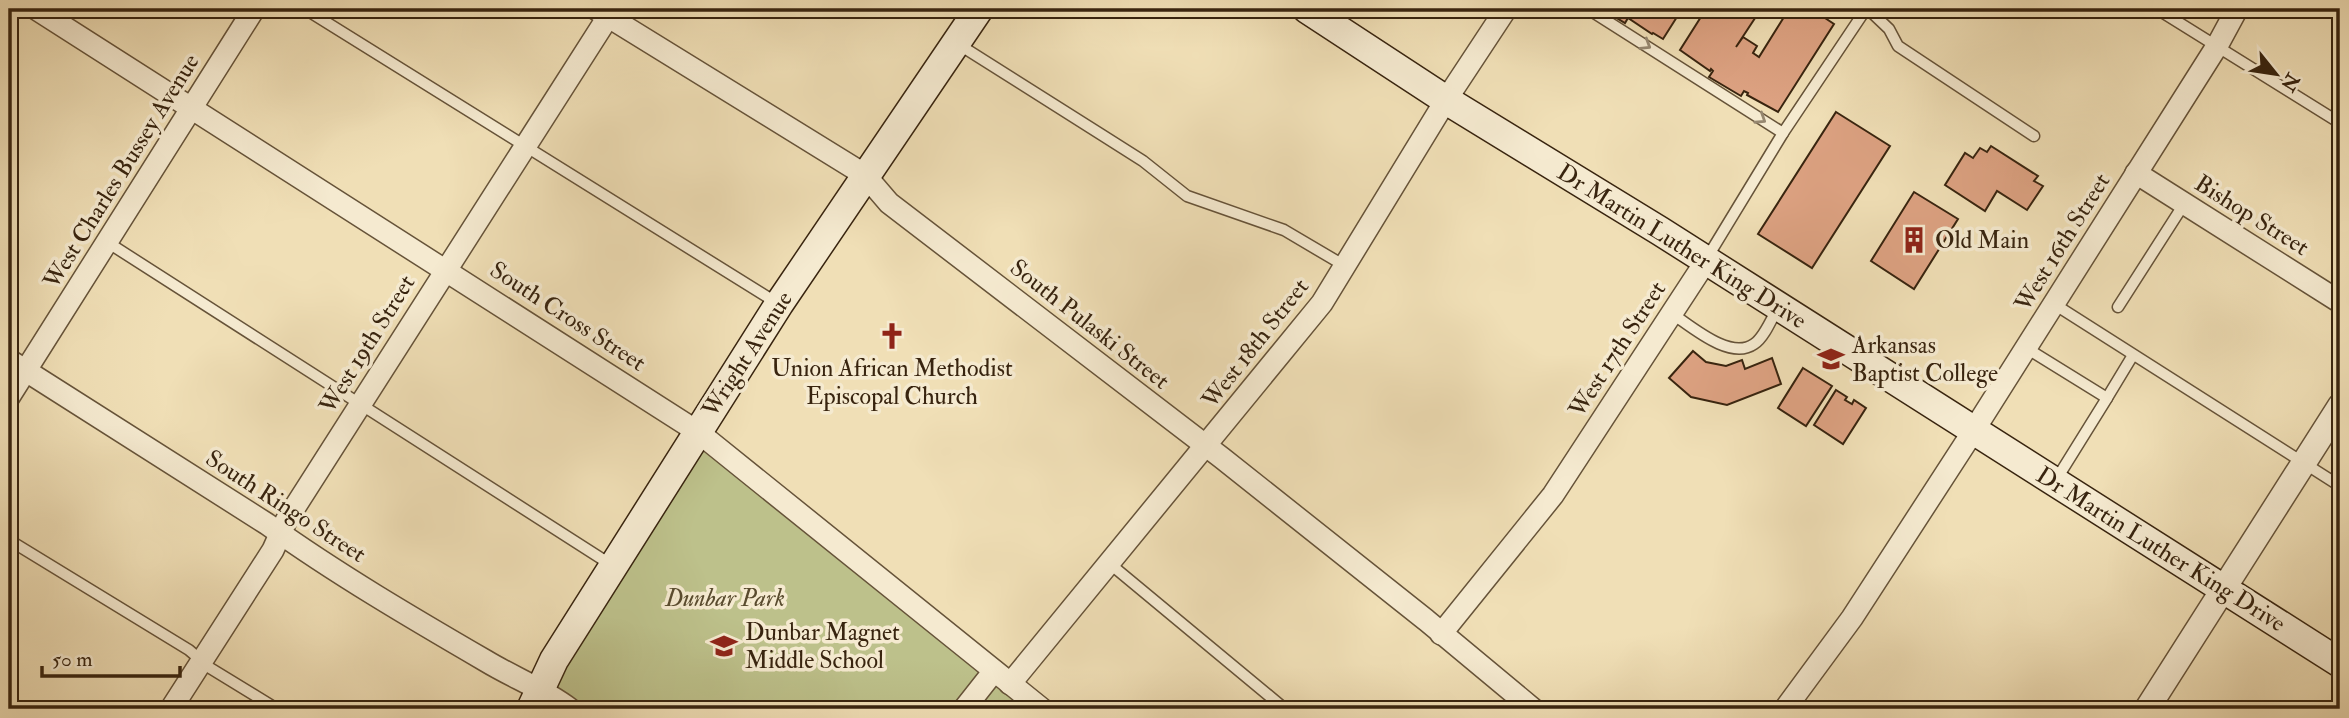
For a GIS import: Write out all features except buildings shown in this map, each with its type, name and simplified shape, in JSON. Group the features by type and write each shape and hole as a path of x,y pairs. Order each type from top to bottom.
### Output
{"main road":[{"name":"Wright Avenue","path":"535,699 554,660 779,304 979,9"},
{"name":"Dr Martin Luther King Drive","path":"1307,9 1446,100 1778,306 2340,663"}],"street":[{"name":"South Cross Street","path":"36,9 698,432 1042,709"},
{"name":"West Charles Bussey Avenue","path":"9,397 17,366 107,242 254,9"},
{"name":"West 18th Street","path":"964,709 1002,677 1110,563 1322,303 1446,100 1506,9"},
{"name":"West 16th Street","path":"1786,709 1852,618 1974,430 2217,46 2237,9"},
{"name":"West 19th Street","path":"171,709 273,550 286,521 524,147 606,11"},
{"name":"South Pulaski Street","path":"606,11 865,175 889,202 1206,446 1426,620 1533,709"},
{"name":"Bishop Street","path":"2136,173 2340,302"},
{"name":"West 17th Street","path":"1441,634 1553,495 1706,261"},
{"name":"South Ringo Street","path":"17,366 489,663 535,699 570,709"},
{"path":"2147,709 2340,406"}],"lane":[{"path":"305,9 779,304"},
{"path":"1588,9 1783,133"},
{"path":"1867,9 1889,29 1898,46 2034,136"},
{"name":"West 17th Street","path":"1706,261 1783,133 1867,9"},
{"path":"2157,9 2340,122"},
{"path":"956,43 1143,162 1187,196 1284,230 1345,266"},
{"path":"2118,307 2184,204"},
{"path":"107,242 613,566"},
{"path":"2054,304 2340,486"},
{"path":"1671,313 1710,340 1731,348 1744,348 1756,344 1778,306"},
{"path":"2026,348 2107,398"},
{"path":"2054,482 2133,355"},
{"path":"9,540 189,650 277,709"},
{"path":"1110,563 1285,709"}],"green space":[{"name":"Dunbar Park","path":"698,432 1040,709 531,709"}],"place":[{"name":"Old Main","path":"1914,240"},
{"name":"Union African Methodist Episcopal Church","path":"892,336"},
{"name":"Arkansas Baptist College","path":"1831,359"},
{"name":"Dunbar Magnet Middle School","path":"724,646"}]}
